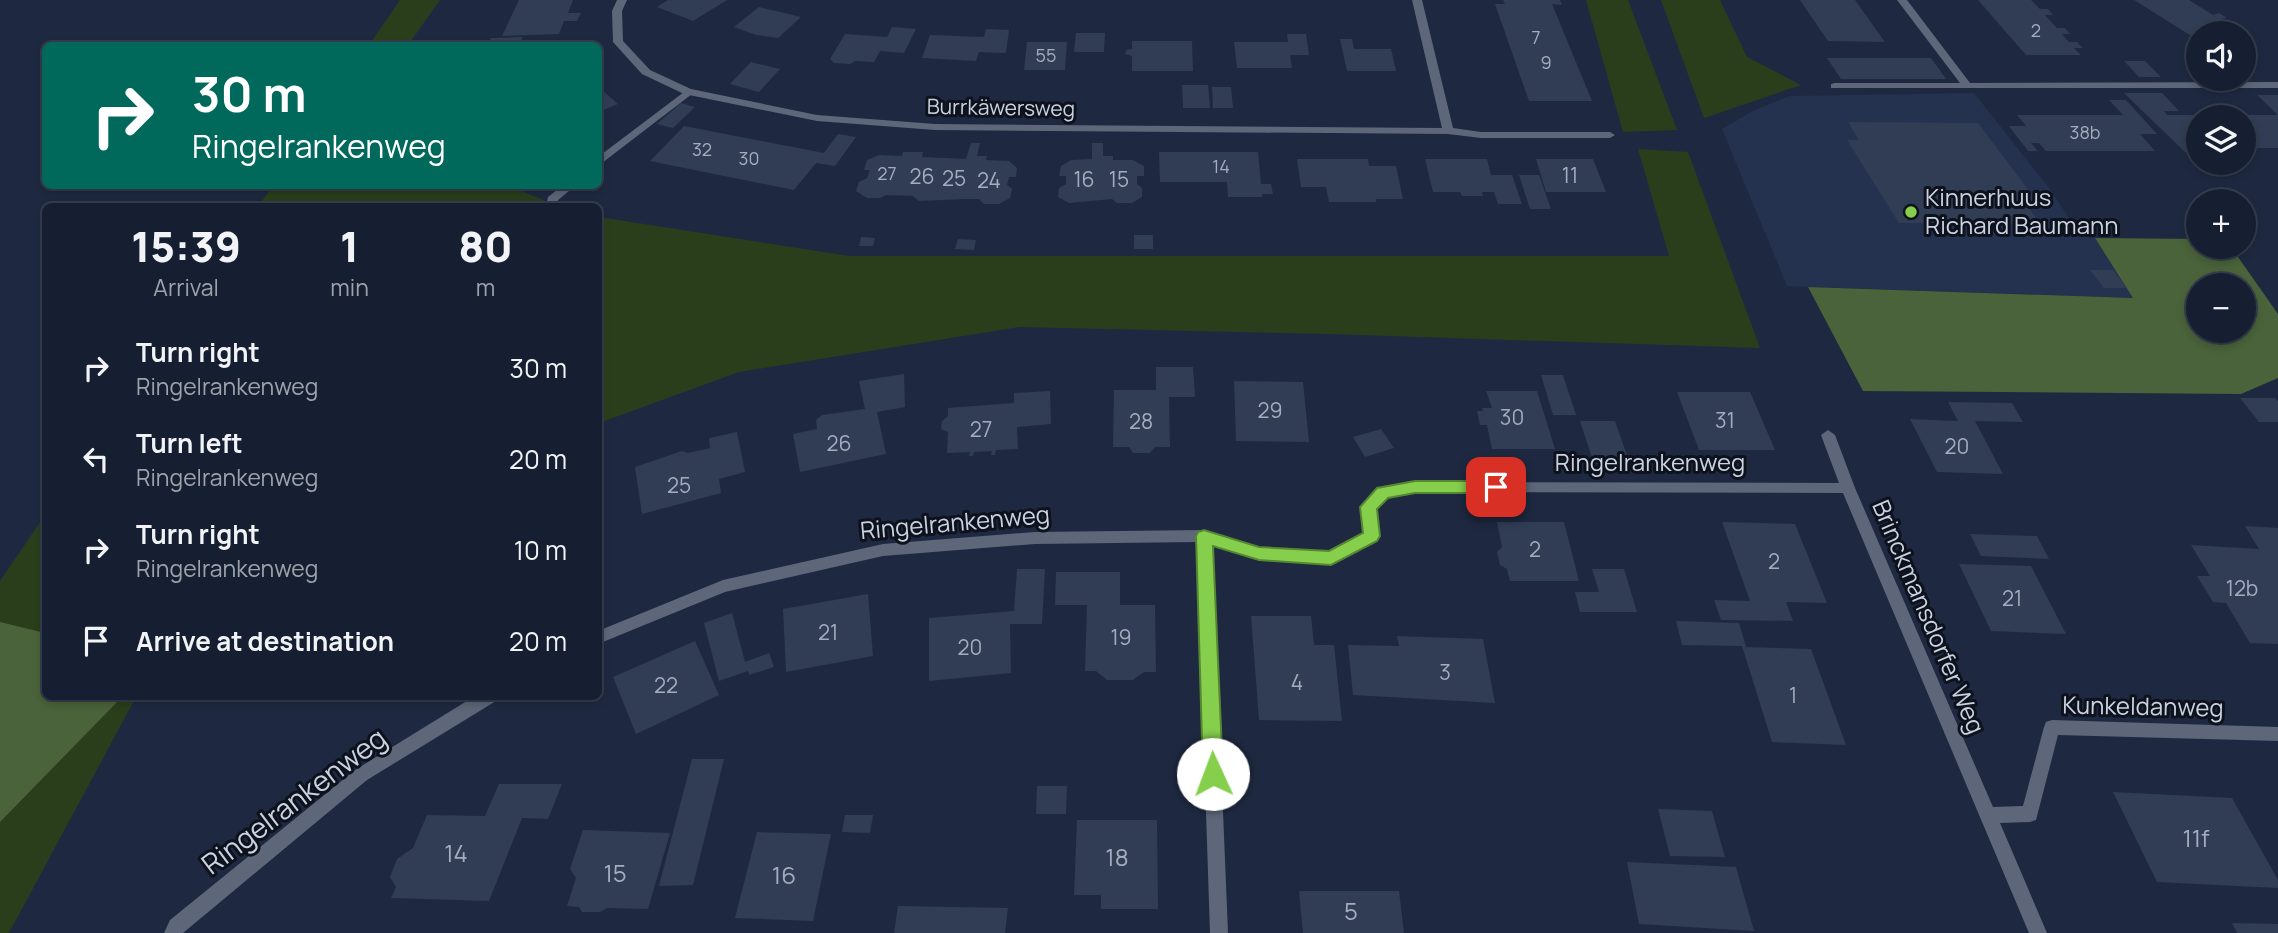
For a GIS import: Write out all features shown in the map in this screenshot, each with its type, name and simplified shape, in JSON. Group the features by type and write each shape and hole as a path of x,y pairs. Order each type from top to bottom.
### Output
{"street":[{"name":"Burrkäwersweg","path":"622,0 617,10 618,42 646,72 688,92 817,118 936,127 1609,135"},
{"path":"1417,0 1448,131"},
{"path":"1902,0 1967,85"},
{"path":"1835,86 2278,85"},
{"path":"602,160 688,92"},
{"path":"551,203 552,199 565,189"},
{"name":"Brinckmansdorfer Weg","path":"1828,435 1848,488 2038,933"},
{"name":"Ringelrankenweg","path":"602,636 723,586 883,550 1035,538 1204,536 1259,554 1331,558 1371,536 1368,507 1383,492 1415,487 1848,488"},
{"path":"1204,536 1219,933"},
{"name":"Ringelrankenweg","path":"173,933 177,926 361,775 484,700"},
{"name":"Kunkeldanweg","path":"1988,816 2031,814 2052,727 2278,734"}],"shaded area":[{"name":"Kinnerhuus Richard Baumann","path":"1974,93 2049,188 2081,236 2095,238 2134,298 1787,286 1722,129 1755,110 1790,96"}],"green space":[{"path":"400,0 440,0 410,42 371,42"},
{"path":"1586,0 1628,0 1677,130 1623,132"},
{"path":"1661,0 1720,0 1747,57 1801,85 1704,118"},
{"path":"1638,149 1688,152 1760,348 1020,327 739,372 602,422 602,217 849,256 1669,256"},
{"path":"271,189 516,189 551,203 260,203"},
{"path":"2095,238 2186,239 2186,259 2239,259 2249,273 2186,273 2186,343 2256,343 2256,283 2278,314 2278,378 2241,394 1863,391 1808,287 2133,298"},
{"path":"42,519 42,700 134,700 9,933 0,933 0,581"},
{"path":"0,622 42,632 42,700 119,700 0,822"}],"building":[{"path":"519,0 573,0 568,13 581,13 577,21 564,21 559,34 502,36"},
{"path":"668,0 727,0 693,21 657,7"},
{"path":"1503,0 1560,0 1562,5 1552,4 1592,101 1529,101 1495,4 1505,4"},
{"path":"1800,0 1855,0 1885,42 1828,41"},
{"path":"1978,0 2031,0 2040,9 2048,9 2053,15 2045,15 2057,28 2065,28 2070,34 2062,34 2069,42 2077,42 2083,48 2074,48 2081,55 2026,55"},
{"path":"2134,0 2189,0 2213,15 2219,13 2227,18 2221,19 2224,21 2186,21 2186,32"},
{"path":"759,7 801,17 778,38 756,35 734,27"},
{"path":"892,27 916,29 904,53 880,51 874,62 855,61 850,64 834,63 830,59 845,34 887,37"},
{"path":"986,29 1009,30 1006,53 979,52 976,61 922,58 930,35 984,37"},
{"path":"1076,33 1105,33 1104,52 1074,52"},
{"path":"1287,34 1306,34 1309,55 1290,55 1292,68 1237,68 1234,42 1288,42"},
{"path":"523,37 521,42 489,42 491,38"},
{"path":"1340,39 1352,39 1354,49 1391,49 1396,71 1347,71"},
{"path":"1132,41 1192,41 1193,71 1132,71 1132,56 1125,54 1126,50 1132,49"},
{"path":"1027,42 1067,42 1065,70 1024,70"},
{"path":"1827,58 1931,58 1946,79 1841,79"},
{"path":"2124,61 2145,61 2161,77 2139,77"},
{"path":"751,62 780,69 759,92 730,84"},
{"path":"1182,85 1208,85 1210,108 1183,108"},
{"path":"1212,87 1231,87 1233,108 1213,108"},
{"path":"602,90 618,104 602,110"},
{"path":"2124,93 2162,93 2179,111 2164,111 2167,115 2186,115 2185,152"},
{"path":"2257,95 2278,95 2278,115"},
{"path":"2109,100 2126,100 2157,134 2140,134 2155,151 2046,151 2039,143 2031,143 2038,151 2028,151 2009,126 2026,126 2017,115 2123,115"},
{"path":"681,103 695,107 673,128 657,124"},
{"path":"2256,115 2278,115 2278,148 2256,148"},
{"path":"1848,122 1978,123 2039,204 2026,204 2040,224 1899,223 1847,140 1859,140"},
{"path":"684,126 824,153 838,134 856,137 835,166 816,163 794,190 650,161"},
{"path":"971,143 980,143 977,156 987,156 986,160 1009,161 1017,168 1016,177 1009,177 1007,185 1012,189 1010,198 999,204 984,204 979,199 919,201 913,196 886,195 867,198 856,191 859,182 867,178 870,170 864,170 867,160 879,155 902,156 903,152 923,152 922,157 966,159"},
{"path":"1092,143 1103,143 1103,156 1113,156 1113,160 1133,160 1144,166 1144,176 1137,176 1142,197 1132,203 1117,203 1112,199 1069,203 1058,197 1059,188 1066,184 1066,176 1059,176 1061,166 1071,160 1092,159"},
{"path":"1159,152 1258,152 1261,184 1271,184 1273,194 1262,194 1262,197 1228,197 1227,182 1160,182"},
{"path":"1297,159 1368,159 1369,166 1396,166 1403,199 1329,202 1326,187 1301,187"},
{"path":"1425,159 1487,159 1491,175 1512,175 1522,204 1498,204 1494,192 1482,192 1483,196 1462,196 1460,192 1433,192"},
{"path":"1536,159 1593,159 1606,192 1546,192"},
{"path":"1519,175 1539,175 1551,209 1530,209"},
{"path":"1134,235 1153,235 1153,249 1134,249"},
{"path":"861,237 875,238 873,246 859,246"},
{"path":"958,239 976,240 974,250 955,249"},
{"path":"2090,270 2113,270 2127,288 2104,288"},
{"path":"1156,367 1193,367 1195,397 1169,397 1170,447 1155,447 1150,453 1133,453 1129,447 1113,447 1114,390 1156,390"},
{"path":"904,374 905,407 877,412 886,454 800,472 793,434 817,429 816,420 822,415 865,409 859,381"},
{"path":"1541,375 1563,375 1576,415 1553,415"},
{"path":"1234,381 1303,382 1309,442 1236,441"},
{"path":"1050,391 1051,424 1017,427 1018,449 996,450 995,455 991,455 992,451 974,452 973,456 969,456 970,452 947,453 948,432 941,429 942,421 948,416 948,408 1014,403 1014,393"},
{"path":"1486,391 1537,391 1555,449 1492,449 1487,425 1480,425 1477,411 1492,408"},
{"path":"1677,392 1750,392 1775,450 1699,450"},
{"path":"2240,398 2275,398 2278,401 2278,422 2259,422"},
{"path":"1948,402 2012,403 2023,422 1975,421 2003,474 1937,472 1910,419 1958,421"},
{"path":"1580,421 1615,421 1630,464 1594,464"},
{"path":"1381,429 1394,448 1365,457 1353,437"},
{"path":"737,432 745,472 719,479 721,493 642,514 635,467 682,451 688,453 710,448 709,438"},
{"path":"1497,522 1564,522 1579,581 1510,581 1507,569 1500,565 1497,552 1502,547"},
{"path":"1722,522 1795,524 1827,603 1786,602 1793,621 1721,620 1714,600 1750,601"},
{"path":"2245,526 2278,528 2278,644 2250,643 2226,603 2213,602 2197,576 2210,576 2191,545 2259,549"},
{"path":"1970,534 2037,536 2049,559 1981,556"},
{"path":"1959,564 2031,566 2066,634 1991,631"},
{"path":"1017,569 1045,569 1042,624 1010,624 1011,673 929,681 929,618 1014,611"},
{"path":"1592,569 1624,569 1637,612 1580,612 1575,592 1599,592"},
{"path":"1056,572 1120,572 1120,605 1155,605 1156,672 1144,672 1133,680 1107,680 1096,671 1085,671 1087,605 1055,605"},
{"path":"868,594 873,656 786,672 783,609"},
{"path":"732,613 745,662 769,653 774,667 749,675 748,671 719,681 704,623"},
{"path":"1251,616 1311,616 1314,645 1334,645 1342,721 1259,720"},
{"path":"1676,621 1739,623 1746,647 1811,649 1846,745 1772,742 1742,646 1682,645"},
{"path":"1397,636 1483,639 1495,703 1353,695 1348,645 1399,646"},
{"path":"695,641 719,695 636,734 613,677"},
{"path":"692,759 724,759 693,885 659,886"},
{"path":"499,784 562,784 548,819 522,818 489,901 391,898 396,887 390,877 397,859 413,848 427,815 485,816"},
{"path":"1037,786 1067,786 1066,814 1036,814"},
{"path":"2113,792 2232,798 2278,880 2278,888 2157,882"},
{"path":"1658,809 1712,811 1725,857 1670,856"},
{"path":"845,815 873,815 870,833 842,832"},
{"path":"1077,820 1157,820 1158,909 1101,909 1101,895 1074,895"},
{"path":"583,830 670,833 648,909 607,908 600,912 582,912 579,907 567,906 576,878 570,869"},
{"path":"757,832 831,834 813,921 735,918"},
{"path":"1627,862 1736,867 1754,931 1639,924"},
{"path":"1299,891 1399,891 1404,933 1303,933"},
{"path":"898,906 1008,908 1005,933 894,933"},
{"path":"2232,923 2278,924 2278,933 2237,933"}],"place":[{"name":"Kinnerhuus Richard Baumann","path":"1911,212"}],"route":[{"path":"1213,774 1204,536 1259,554 1331,558 1371,536 1368,507 1383,492 1415,487 1496,487"}]}
